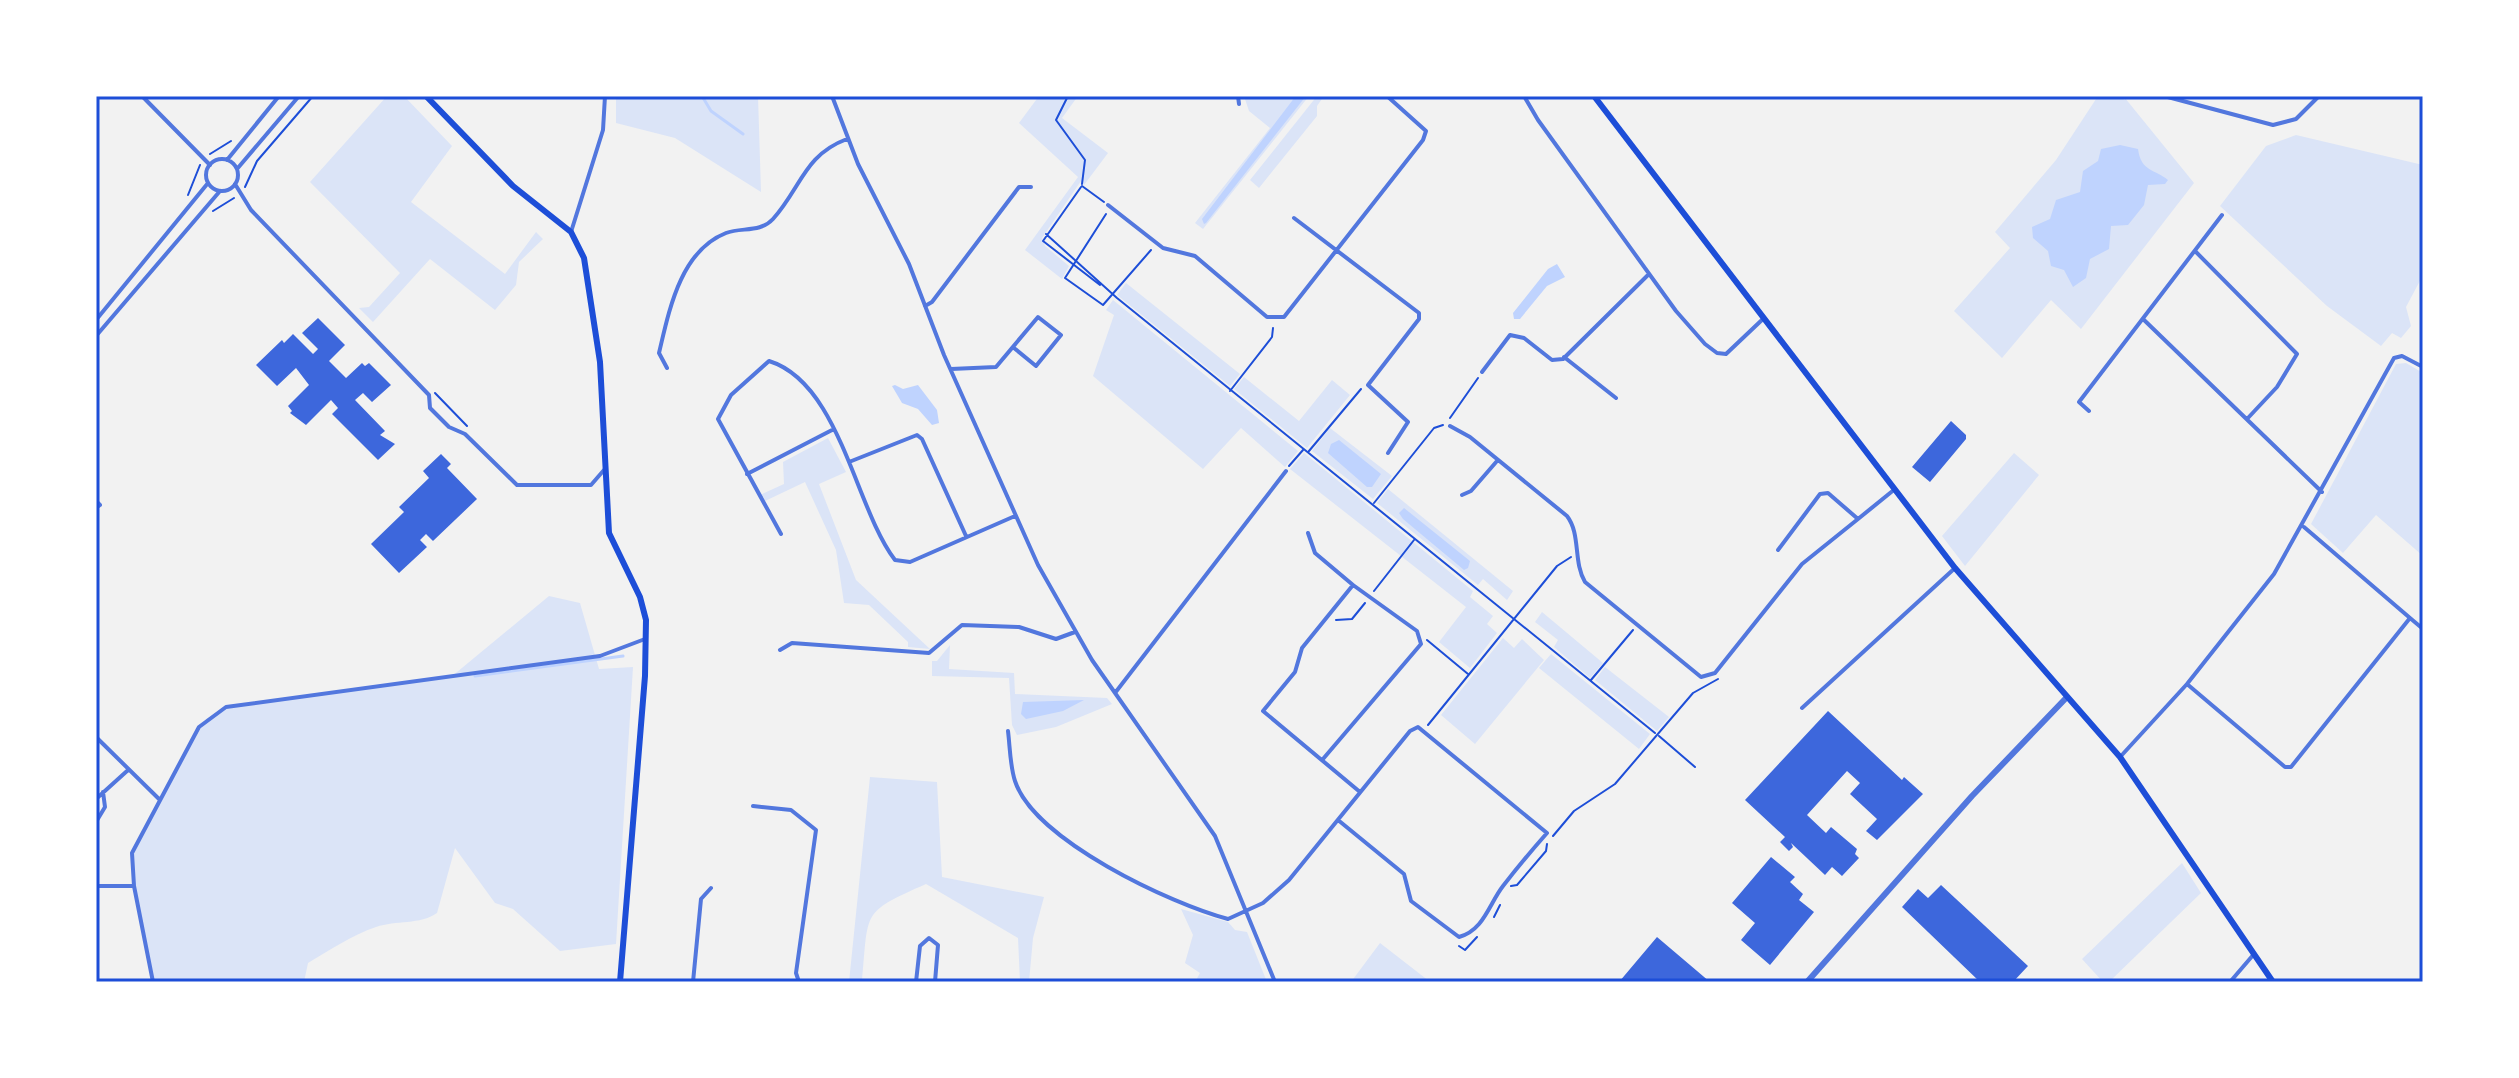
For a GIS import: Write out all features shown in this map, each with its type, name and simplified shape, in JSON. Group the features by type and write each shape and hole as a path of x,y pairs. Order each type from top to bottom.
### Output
{"main road":[{"path":"426,96 513,186 571,232 583,253 598,350 609,533 644,607 647,638 620,982"},
{"path":"1594,96 1955,568 2120,757 2273,982"}],"street":[{"path":"142,96 210,165"},
{"path":"220,191 208,183 206,173 210,165 227,160 279,96"},
{"path":"299,96 237,169 235,184 239,195 429,395 430,408 449,427 465,434 512,481 529,487 591,485 604,470"},
{"path":"571,232 603,130 605,96"},
{"path":"832,96 847,139 897,238 1015,516 1075,632 1197,807 1229,866 1275,982"},
{"path":"1238,96 1239,104"},
{"path":"1108,205 1157,244 1171,252 1195,256 1267,317 1276,319 1287,316 1423,140 1426,131 1419,122 1387,96"},
{"path":"1524,96 1649,274 1696,335 1717,353 1726,354 1764,318"},
{"path":"2164,96 2273,125 2296,119 2319,96"},
{"path":"667,368 659,353 670,310 695,258 722,235 757,229 769,222 816,155 847,139"},
{"path":"227,160 237,169"},
{"path":"96,320 208,183"},
{"path":"96,336 220,191 235,184"},
{"path":"925,306 932,302 1019,187 1031,187"},
{"path":"2089,411 2079,402 2222,215"},
{"path":"1294,218 1419,313 1419,319 1368,385 1408,422 1388,453"},
{"path":"2195,251 2297,354 2277,387 2247,419"},
{"path":"1482,372 1510,335 1524,338 1552,360 1564,357 1649,274"},
{"path":"951,369 996,367 1038,317 1061,335 1036,366 1014,348"},
{"path":"2143,319 2322,492"},
{"path":"2120,757 2187,684 2255,601 2304,527 2394,358 2402,356 2423,367"},
{"path":"1564,357 1616,398"},
{"path":"781,534 722,430 718,413 731,395 769,361 785,366 798,377 834,429 895,560 910,562 1015,516"},
{"path":"1450,426 1571,520 1576,557 1585,582 1701,677 1711,676 1802,564 1895,489"},
{"path":"747,474 834,429"},
{"path":"849,462 917,435 922,439 967,537"},
{"path":"1462,495 1471,491 1497,461"},
{"path":"1115,693 1286,471"},
{"path":"1778,550 1824,492 1858,519"},
{"path":"96,501 100,505 96,508"},
{"path":"2304,527 2423,629"},
{"path":"1308,533 1315,553 1417,631 1421,644 1323,759"},
{"path":"1802,708 1922,594 1955,568"},
{"path":"1353,585 1302,648 1295,672 1263,711 1360,793"},
{"path":"2187,684 2285,767 2291,767 2410,618"},
{"path":"780,650 792,643 929,653 962,625 1019,627 1056,639 1075,632"},
{"path":"153,982 134,886 132,853 199,727 215,712 226,707 600,656 647,638"},
{"path":"1807,982 1972,796 2067,697"},
{"path":"1008,731 1015,783 1044,822 1064,841 1192,909 1228,919 1263,903 1289,880 1410,731 1418,727 1547,833 1499,890 1493,907 1473,931 1459,937 1411,901 1404,874 1338,820"},
{"path":"96,737 127,771 159,799"},
{"path":"96,799 127,771"},
{"path":"96,822 105,807 103,792"},
{"path":"753,806 791,810 816,830 796,973 799,982"},
{"path":"96,886 134,886"},
{"path":"693,982 701,899 711,888"},
{"path":"916,982 920,946 929,938 938,945 935,982"},
{"path":"2230,982 2254,954"}],"path":[{"path":"207,216 246,192 249,172 313,96"},
{"path":"1068,96 1056,120 1085,160 1082,186 1046,234 1043,243 1102,282 1100,284 1230,391 1374,504 1695,767"},
{"path":"190,202 188,187 204,159 226,142 237,140"},
{"path":"1082,186 1108,205 1105,218 1065,278 1098,304 1103,305 1113,295 1157,244"},
{"path":"1046,234 1098,287 1100,284"},
{"path":"1230,391 1272,337 1273,328"},
{"path":"1374,504 1434,428 1450,426 1455,406 1482,372"},
{"path":"1308,452 1357,391 1368,385"},
{"path":"431,389 472,431"},
{"path":"1286,471 1303,449"},
{"path":"1329,614 1337,621 1352,619 1415,539"},
{"path":"1425,730 1561,562 1576,557"},
{"path":"1590,681 1637,626"},
{"path":"1417,631 1469,675"},
{"path":"1491,920 1510,887 1517,885 1574,811 1615,784 1693,693 1712,685 1726,668"},
{"path":"1455,942 1465,950 1482,930"}],"shaded area":[{"path":"387,96 404,96 452,146 411,202 505,274 536,232 543,239 519,262 516,285 495,310 430,259 373,322 359,308 369,307 400,273 310,182"},
{"path":"616,96 758,96 761,192 675,138 616,123"},
{"path":"1039,96 1078,96 1062,118 1108,153 1084,185 1081,181 1042,238 1045,246 1069,266 1062,279 1025,250 1078,177 1019,123"},
{"path":"1244,96 1309,96 1203,229 1195,223 1270,128 1249,111"},
{"path":"1317,96 1324,96 1317,106 1317,116 1259,188 1250,180"},
{"path":"2098,96 2125,98 2194,183 2081,329 2051,300 2002,358 1954,311 2010,248 1995,232 2056,160"},
{"path":"2296,135 2423,165 2423,275 2406,307 2411,326 2401,338 2392,333 2381,346 2327,306 2220,206 2266,146"},
{"path":"1126,283 1240,374 1230,386 1117,295"},
{"path":"1113,300 1298,451 1285,467 1241,428 1203,469 1093,376 1114,315 1106,310"},
{"path":"2406,363 2423,373 2423,556 2376,515 2343,553 2311,524 2396,364"},
{"path":"1244,377 1299,421 1332,380 1350,395 1307,448 1234,389"},
{"path":"1330,428 1392,476 1373,499 1312,451"},
{"path":"828,438 846,472 819,484 856,580 930,649 908,647 908,642 869,605 844,603 836,550 805,482 765,501 760,495 784,484 783,462"},
{"path":"1304,453 1473,591 1470,597 1493,616 1487,624 1497,633 1470,668 1439,642 1466,607 1290,469"},
{"path":"2014,453 2039,475 1965,566 1942,536"},
{"path":"1388,489 1513,591 1507,600 1483,579 1478,585 1377,503"},
{"path":"549,596 580,603 599,669 633,667 616,944 560,951 513,909 495,903 455,848 437,913 423,919 376,927 350,938 308,963 304,982 153,982 134,886 132,853 206,719 226,707 451,677"},
{"path":"1542,612 1603,663 1590,678 1554,647 1558,640 1535,622"},
{"path":"1503,638 1514,648 1522,639 1544,660 1475,744 1441,715"},
{"path":"950,645 949,669 1014,673 1015,694 1107,698 1112,704 1056,727 1017,735 1012,725 1009,678 932,676 932,661 937,661"},
{"path":"1551,654 1650,734 1639,749 1539,668"},
{"path":"1605,667 1669,717 1657,731 1595,680"},
{"path":"870,777 937,782 942,877 1044,897 1033,938 1029,982 1020,982 1018,938 926,884 889,902 872,917 868,927 862,982 849,982"},
{"path":"2182,863 2201,893 2109,982 2103,982 2082,959"},
{"path":"1181,909 1228,922 1235,930 1247,932 1267,982 1195,982 1200,973 1185,963 1193,935"},
{"path":"1380,943 1429,981 1351,982"}],"water":[{"path":"1306,96 1204,224 1202,219 1295,97"},
{"path":"2120,145 2138,149 2145,166 2168,180 2165,184 2148,185 2144,205 2128,225 2111,226 2109,249 2090,259 2086,278 2073,287 2064,270 2051,266 2048,251 2033,238 2032,227 2050,219 2056,200 2080,192 2083,171 2098,161 2101,149"},
{"path":"1557,264 1565,277 1547,286 1520,319 1514,319 1513,313 1548,269"},
{"path":"918,385 937,410 939,423 932,425 918,409 902,403 892,386 903,389"},
{"path":"1339,440 1381,474 1372,487 1367,487 1328,453 1331,444"},
{"path":"1404,508 1470,561 1468,568 1464,570 1403,519 1399,513"},
{"path":"1084,700 1063,711 1026,719 1021,714 1023,702"}],"building":[{"path":"318,318 345,345 329,361 346,378 362,363 365,366 369,363 391,385 372,402 363,393 355,400 385,431 380,435 395,444 378,460 332,414 338,408 331,400 306,425 290,413 292,411 288,406 309,385 296,368 277,386 256,365 282,340 284,343 293,334 313,354 318,349 302,333"},
{"path":"1951,421 1966,435 1966,439 1930,482 1912,467"},
{"path":"441,454 451,464 447,468 477,499 433,541 426,534 420,540 427,547 399,573 371,544 404,512 399,507 429,478 423,471"},
{"path":"1828,711 1902,780 1904,777 1923,794 1877,840 1866,831 1877,819 1850,794 1860,783 1847,771 1807,815 1826,833 1831,827 1857,849 1855,854 1859,858 1842,876 1832,867 1825,875 1791,843 1793,847 1789,851 1780,842 1785,837 1745,800"},
{"path":"1771,857 1795,877 1790,882 1803,894 1799,900 1814,912 1770,965 1741,940 1755,923 1732,903"},
{"path":"1941,885 2028,966 2013,982 1980,982 1902,907 1918,889 1928,898"},
{"path":"1657,937 1710,982 1619,982"}],"waterway":[{"path":"702,96 711,111 743,134"},
{"path":"475,676 623,656"}]}
